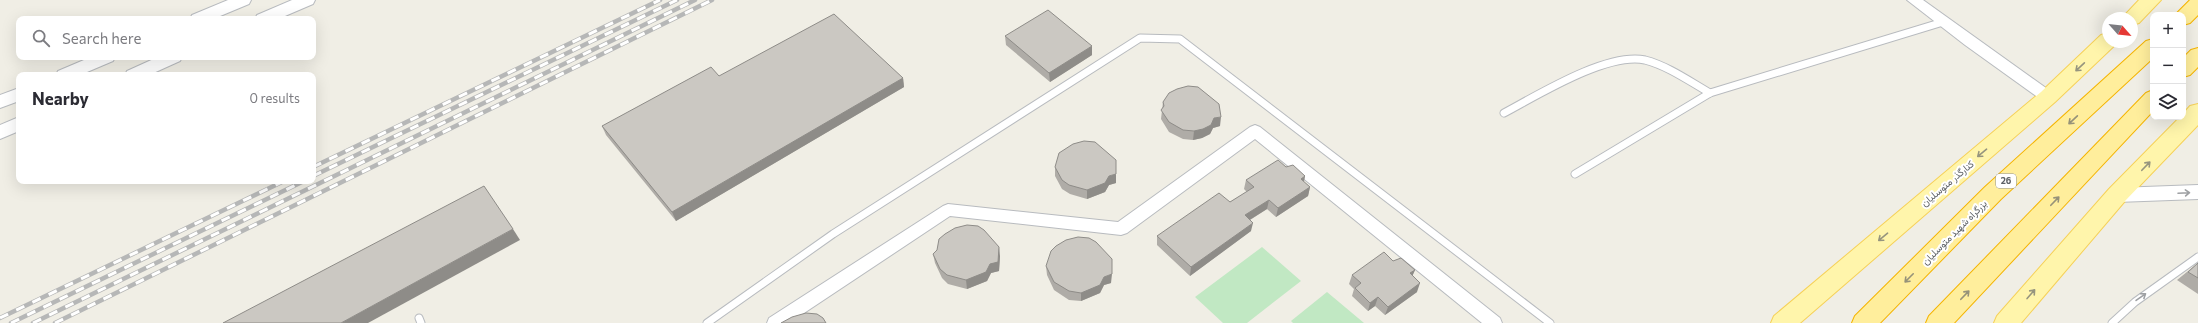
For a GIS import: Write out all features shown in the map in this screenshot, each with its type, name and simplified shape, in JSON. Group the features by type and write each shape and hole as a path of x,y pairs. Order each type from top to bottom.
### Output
{"highway":[{"path":"2186,15 2198,4"},
{"name":"بزرگراه شهید متوسلیان","path":"1864,323 1993,193 2151,48"},
{"path":"2186,67 2198,55"},
{"path":"1938,323 2150,101"}],"main road":[{"path":"2138,12 2151,0"},
{"name":"کنارگذر متوسلیان","path":"1783,323 2048,97 2102,46"},
{"path":"2006,323 2117,195 2198,112"}],"street":[{"path":"205,16 243,0"},
{"path":"270,16 307,0"},
{"path":"1914,0 2048,97"},
{"path":"71,72 100,60"},
{"path":"139,72 167,60"},
{"path":"0,102 16,95"},
{"path":"0,132 16,125"},
{"path":"775,323 948,210 1121,229 1255,131 1494,323"},
{"path":"2117,195 2198,192"}],"lane":[{"path":"1576,174 1710,93 1943,22"},
{"path":"707,323 834,234 1140,38 1180,39 1550,323"},
{"path":"1504,113 1600,66 1622,59 1636,59 1673,72 1710,93"},
{"path":"2112,323 2135,302 2198,257"}],"green space":[{"path":"1262,247 1301,281 1247,323 1223,323 1195,297"},
{"path":"1327,292 1364,323 1293,323 1291,321"}],"building":[{"path":"1048,10 1092,46 1049,73 1005,36"},
{"path":"834,14 903,78 672,212 602,126 711,67 719,76"},
{"path":"1188,86 1198,87 1219,104 1221,117 1214,118 1211,125 1203,129 1194,131 1183,130 1169,122 1161,110 1164,106 1163,102 1169,93"},
{"path":"1084,141 1095,142 1116,160 1116,174 1109,176 1105,183 1087,190 1069,185 1062,180 1055,167 1059,153 1073,144"},
{"path":"1278,160 1286,167 1293,165 1305,176 1301,179 1310,187 1278,208 1269,200 1245,215 1253,223 1191,267 1157,236 1219,193 1230,202 1254,187 1246,180"},
{"path":"484,186 513,229 341,323 223,323"},
{"path":"967,225 978,226 984,230 999,247 998,262 990,264 986,272 966,280 947,275 940,269 933,254 937,250 939,239 955,228"},
{"path":"1078,237 1089,238 1096,242 1112,259 1112,274 1104,277 1100,285 1081,293 1069,291 1054,282 1046,266 1051,251 1056,246 1066,240"},
{"path":"1384,252 1393,261 1401,258 1415,270 1410,273 1420,283 1388,307 1378,297 1370,303 1355,288 1361,283 1352,275"},
{"path":"2198,263 2198,278 2188,272"},
{"path":"806,313 817,314 823,318 826,323 781,323 792,317"}],"railway":[{"path":"316,166 660,0"},
{"path":"316,175 677,0"},
{"path":"33,323 695,0"},
{"path":"55,323 712,0"},
{"path":"0,318 278,184"},
{"path":"11,323 298,184"}]}
